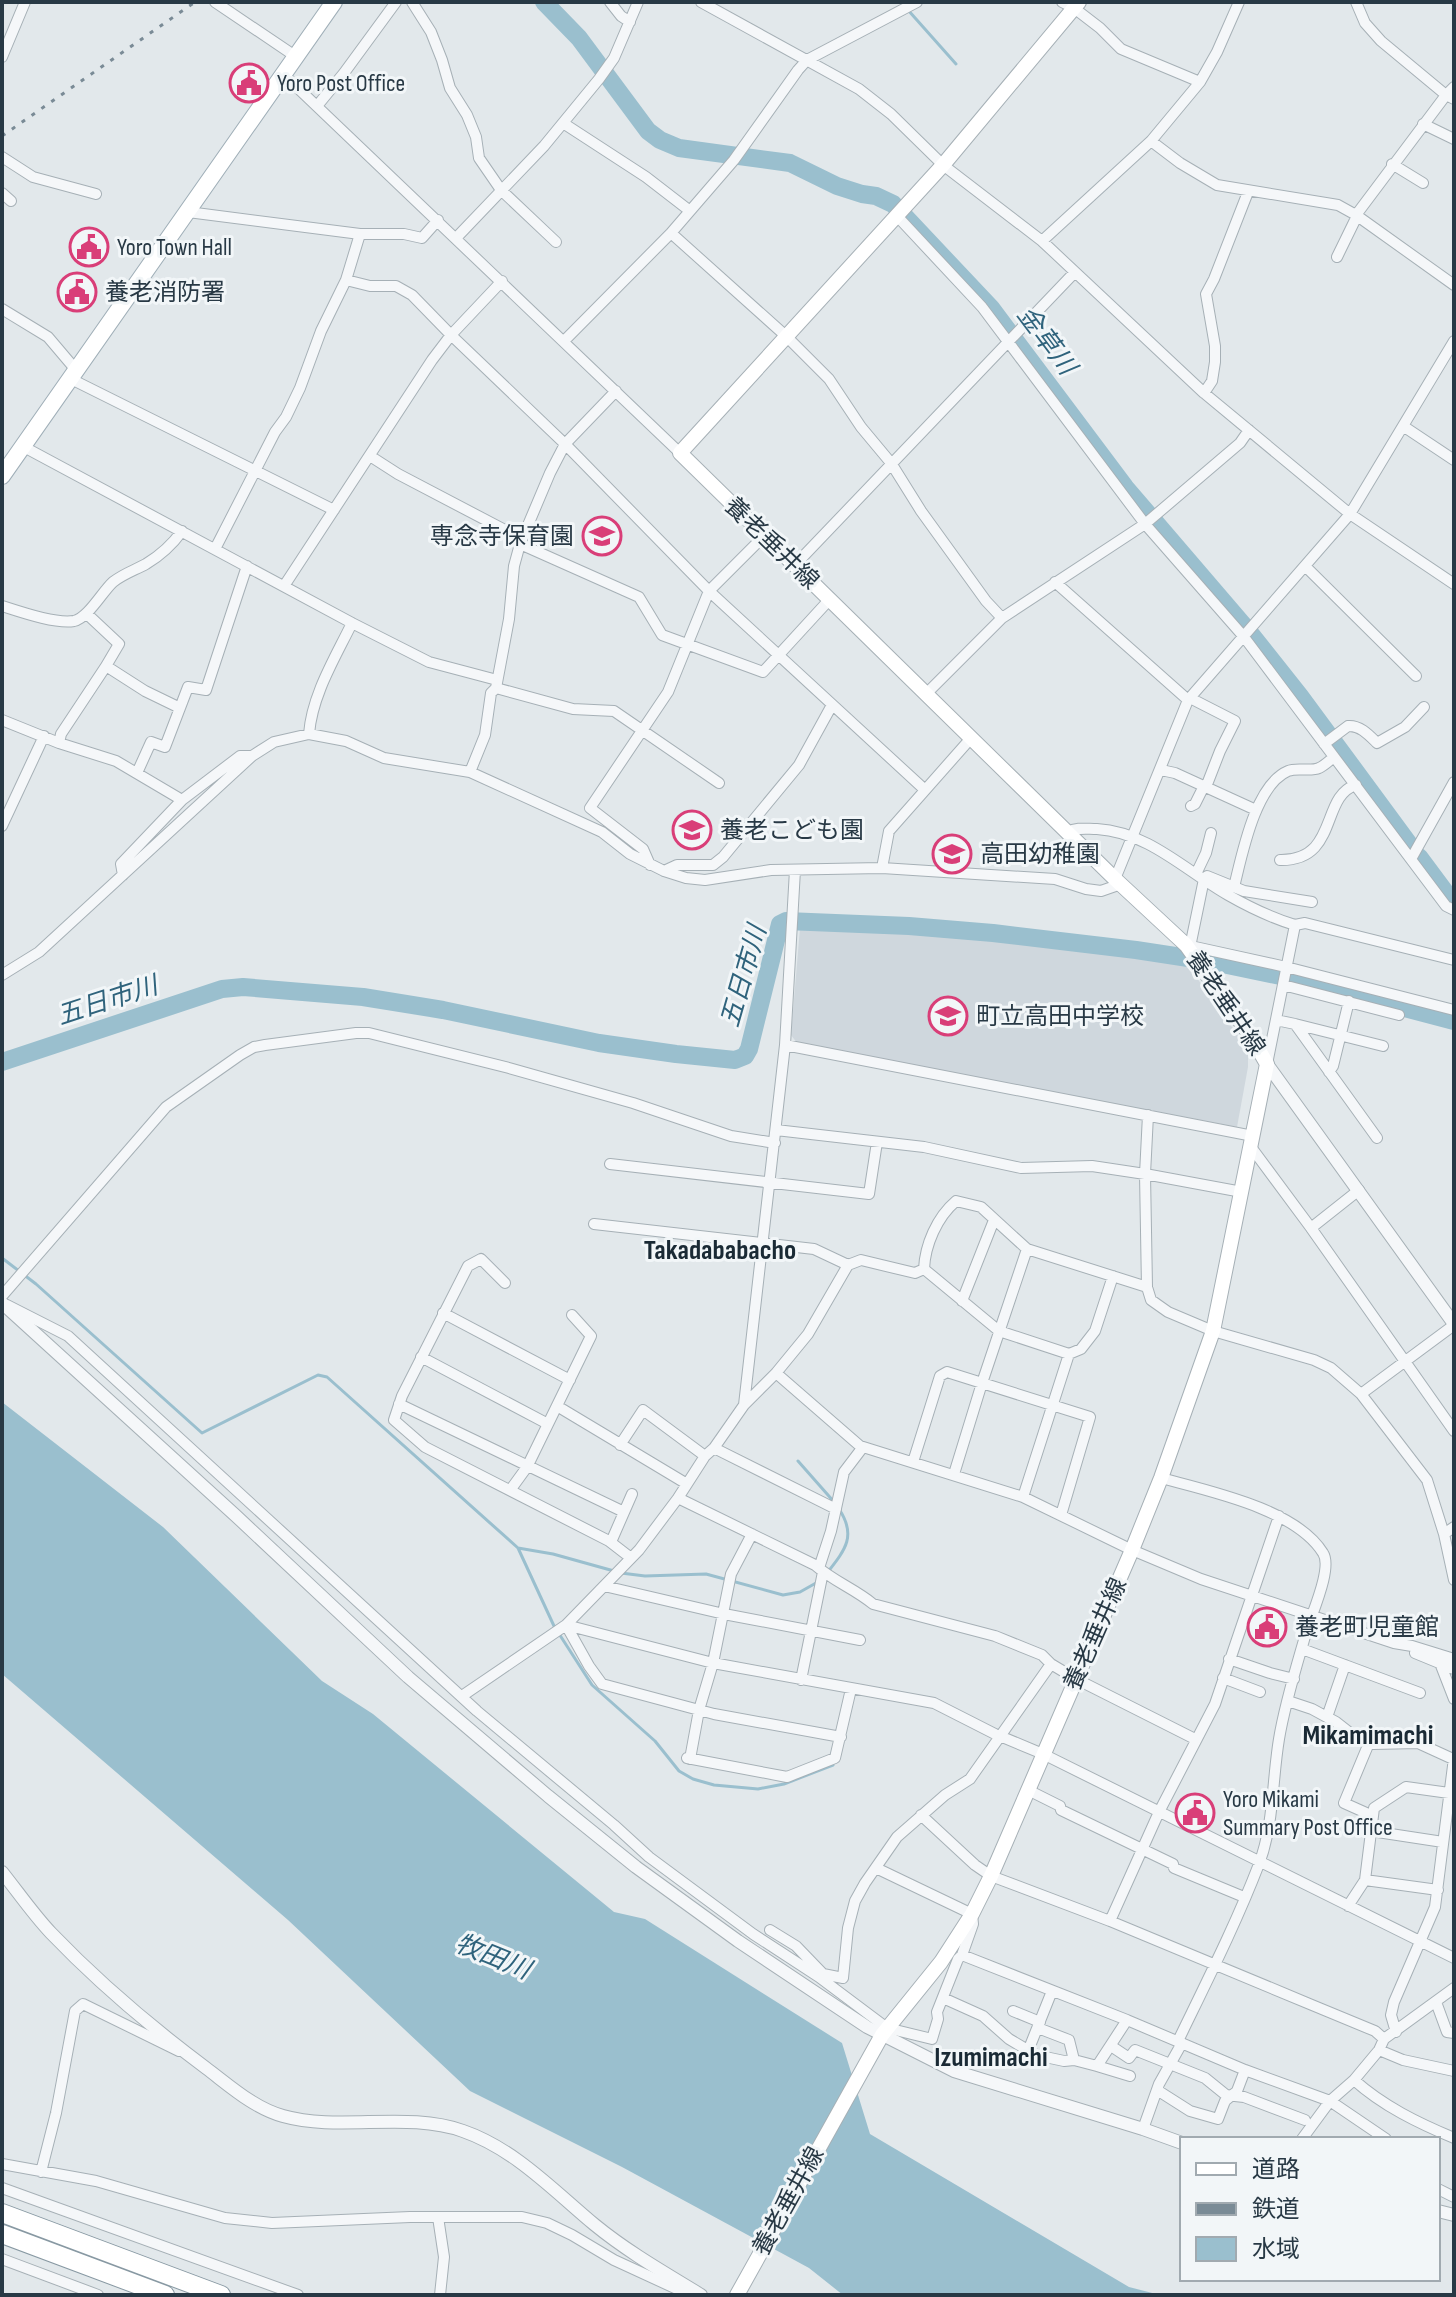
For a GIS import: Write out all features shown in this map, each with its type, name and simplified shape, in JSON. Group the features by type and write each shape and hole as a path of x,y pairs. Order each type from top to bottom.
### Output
{"highway":[{"path":"2,2213 221,2295"},
{"path":"2,2234 165,2295"}],"main road":[{"path":"2,476 334,2"},
{"path":"680,453 943,165 1072,4"},
{"name":"養老垂井線","path":"680,453 1190,949 1267,1064 1213,1331 1132,1550 972,1914 941,1962 884,2031 737,2295"}],"street":[{"path":"2,57 25,2"},
{"path":"215,2 295,56"},
{"path":"317,106 396,2"},
{"path":"412,2 431,32 450,88 467,115 476,137 479,158 501,190 556,242"},
{"path":"610,2 630,22"},
{"path":"457,237 544,146 602,74 614,58 638,2"},
{"path":"701,2 870,97 943,165 1042,241 1204,393 1350,514 1454,584"},
{"path":"891,2 900,11"},
{"path":"564,341 671,233 737,156 807,60 917,2"},
{"path":"1042,241 1151,141 1200,82 1239,2"},
{"path":"1337,257 1356,215 1423,124 1451,94 1381,41 1365,23 1356,2"},
{"path":"1072,4 1121,49 1200,82"},
{"path":"283,74 680,453"},
{"path":"563,123 646,177 690,211"},
{"path":"1423,124 1454,139"},
{"path":"1151,141 1217,185 1338,205 1454,285"},
{"path":"3,160 33,177 96,194"},
{"path":"1392,164 1423,183"},
{"path":"1204,393 1212,381 1215,362 1206,294 1248,192"},
{"path":"2,193 11,201"},
{"path":"188,212 360,234 404,234 422,238 438,220"},
{"path":"900,213 982,307 1145,524 1329,740 1334,757 1446,906 1454,910"},
{"path":"671,233 829,379 986,601 1002,618"},
{"path":"215,549 300,388 321,331 346,280 360,234"},
{"path":"794,566 1075,272"},
{"path":"346,280 370,286 396,286 412,295 565,444 709,591 924,789"},
{"path":"284,586 432,360 502,281"},
{"path":"2,309 48,337 73,374 334,510"},
{"path":"2,975 39,952 252,756 274,742 309,734 346,741 384,758 470,772 602,832 650,865 686,878 705,880 771,870 882,868 1055,879 1101,891 1118,882 1189,699 1350,514 1454,341"},
{"path":"470,772 485,735 491,693 497,684 509,619 514,566 521,542 565,444 616,391"},
{"path":"1403,426 1454,460"},
{"path":"927,693 1002,618 1145,524 1240,443 1249,430"},
{"path":"24,447 429,662 573,709 614,711 719,783"},
{"path":"370,456 521,542 639,597 662,635 763,672 830,599"},
{"path":"2,606 61,621 78,620 117,579 170,548 182,531"},
{"path":"650,865 643,849 590,808 668,692 709,591 764,536"},
{"path":"137,773 151,742 165,747 188,687 206,690 247,566"},
{"path":"1305,566 1416,676"},
{"path":"1055,582 1189,699 1235,721 1205,786 1191,806"},
{"path":"59,743 61,734 119,644 87,614"},
{"path":"309,734 319,696 352,623"},
{"path":"106,666 145,691 180,708"},
{"path":"664,871 677,865 713,865 723,857 799,765 832,705"},
{"path":"1329,740 1348,726 1353,726 1377,743 1405,727 1424,707"},
{"path":"2,720 116,761 182,800"},
{"path":"2,826 44,736"},
{"path":"882,868 889,831 972,737"},
{"path":"123,875 121,864 182,800 240,756 252,756"},
{"path":"1234,887 1256,810 1275,780 1289,770 1319,768 1334,757"},
{"path":"1161,770 1175,773 1256,810"},
{"path":"1411,859 1454,782"},
{"path":"1280,860 1301,856 1316,847 1342,792 1356,785"},
{"path":"1068,832 1075,828 1115,830 1134,837 1251,907 1295,925 1305,923 1454,960"},
{"path":"1211,833 1200,876 1190,949 1286,967 1454,1010"},
{"path":"744,1405 785,1045 795,870"},
{"path":"1200,876 1263,895 1312,902"},
{"path":"1295,925 1267,1064 1454,1324 1361,1394"},
{"path":"1283,985 1399,1015"},
{"path":"1329,1072 1349,1001"},
{"path":"1276,1020 1383,1046"},
{"path":"1295,1024 1377,1138"},
{"path":"2,1296 166,1107 254,1047 369,1033 633,1103 731,1136 775,1143"},
{"path":"785,1045 1148,1115 1252,1142 1454,1431"},
{"path":"1148,1115 1145,1174 1147,1287 1151,1300 1168,1312 1213,1331 1314,1360 1331,1368 1361,1394 1427,1480 1454,1580"},
{"path":"776,1130 924,1147 1021,1168 1092,1166 1242,1192"},
{"path":"610,1164 869,1194 877,1142"},
{"path":"1311,1228 1359,1190"},
{"path":"924,1269 925,1254 944,1211 956,1201 981,1207 1027,1249 1147,1287"},
{"path":"962,1301 994,1220"},
{"path":"594,1224 814,1249 848,1265"},
{"path":"954,1474 1027,1249"},
{"path":"505,1283 481,1259 468,1266 421,1357 394,1420 425,1447 611,1542 631,1558"},
{"path":"462,1696 566,1625 631,1558 744,1405 808,1334 848,1265 861,1260 915,1273 924,1269"},
{"path":"924,1269 999,1331 1069,1354 1081,1349 1095,1331 1113,1276"},
{"path":"2,1303 68,1336 520,1749 649,1857 753,1934 821,1976 843,1978 848,1928 855,1901 897,1837 970,1779 1051,1664"},
{"path":"2,1303 386,1657 548,1796 636,1867 738,1941 954,2071 1180,2142"},
{"path":"443,1313 570,1380"},
{"path":"511,1489 527,1467 591,1336 572,1315"},
{"path":"1023,1497 1069,1354"},
{"path":"421,1357 548,1424"},
{"path":"913,1462 940,1376 947,1372 1090,1417 1061,1515"},
{"path":"776,1373 863,1447 1023,1497 1132,1550 1201,1579 1394,1643 1454,1659"},
{"path":"399,1404 624,1512"},
{"path":"557,1406 687,1484"},
{"path":"620,1445 643,1410 710,1452 836,1509"},
{"path":"801,1680 821,1570 844,1472 863,1447"},
{"path":"1143,2129 1157,2090 1260,1863 1273,1808 1279,1737 1327,1567 1325,1554 1300,1529 1279,1516 1229,1497 1161,1478"},
{"path":"611,1542 632,1494"},
{"path":"678,1498 821,1570 873,1604 995,1636 1042,1655 1076,1679 1195,1739"},
{"path":"1110,1921 1159,1812 1215,1704 1279,1516"},
{"path":"1444,1534 1454,1527"},
{"path":"752,1534 731,1574 713,1663 688,1758 787,1777 835,1758 851,1689"},
{"path":"604,1586 724,1614 860,1640"},
{"path":"566,1625 713,1663 934,1703 1454,1958"},
{"path":"566,1625 602,1684 699,1710 841,1737"},
{"path":"1404,1645 1408,1651 1454,1669"},
{"path":"1302,1649 1420,1693"},
{"path":"1229,1659 1294,1679"},
{"path":"1440,1663 1454,1699"},
{"path":"1327,1717 1345,1665"},
{"path":"1223,1678 1260,1692"},
{"path":"1288,1701 1327,1717 1359,1740 1369,1743 1418,1743 1453,1764 1452,1796 1435,1907 1394,2002 1391,2015 1396,2032"},
{"path":"1369,1743 1344,1803 1373,1816"},
{"path":"1348,1906 1365,1880 1374,1808 1406,1787 1452,1796"},
{"path":"1028,1790 1060,1806 1061,1810 1173,1864 1174,1868 1244,1897"},
{"path":"921,1815 991,1876 1110,1921 1375,2031 1381,2045 1403,2060 1454,2071"},
{"path":"1371,1831 1443,1842"},
{"path":"770,1930 796,1946 821,1976 884,2031 932,2039 937,2012 973,1924 972,1914 876,1868"},
{"path":"2,1872 49,1930 109,1991 183,2051 259,2106 282,2116 306,2120 435,2123 464,2131 506,2152 627,2249 701,2295"},
{"path":"1365,1880 1438,1890"},
{"path":"962,1955 1245,2070 1330,2101 1383,2137"},
{"path":"1303,2137 1330,2101 1354,2080 1381,2045 1454,1988"},
{"path":"1028,2051 1052,1991"},
{"path":"943,1998 983,2016 1009,2039 1036,2055 1074,2060 1130,2076"},
{"path":"1436,2002 1447,2032 1454,2033"},
{"path":"41,2172 56,2113 75,2011 83,2004 183,2051"},
{"path":"1013,2011 1069,2040 1074,2060"},
{"path":"1097,2066 1127,2020"},
{"path":"1111,2046 1129,2058 1135,2050 1205,2078 1226,2095 1244,2097 1305,2120"},
{"path":"1157,2090 1190,2111 1218,2119 1225,2101 1237,2091 1245,2070"},
{"path":"1354,2080 1372,2096 1425,2126 1454,2138"},
{"path":"2,2164 96,2181 225,2218 272,2223 522,2217 547,2223 614,2260 690,2295"},
{"path":"2,2188 270,2290 298,2295"},
{"path":"438,2217 444,2257 440,2295"},
{"path":"2,2259 98,2295"}],"shaded area":[{"path":"800,928 938,934 1187,964 1248,1054 1237,1127 797,1043 791,1035"}],"water":[{"name":"牧田川","path":"2,1402 163,1527 322,1681 373,1714 614,1912 645,1919 842,2043 870,2134 1129,2287 1160,2295 843,2295 809,2268 622,2167 470,2091 288,1920 2,1674"}],"waterway":[{"name":"金草川","path":"544,2 579,38 648,131 660,140 679,148 790,163 837,186 876,196 893,204 991,308 1125,487 1300,696 1412,848"},
{"path":"908,10 956,64"},
{"name":"金草川","path":"1419,857 1454,904"},
{"name":"五日市川","path":"2,1062 222,989 243,987 363,997 443,1010 599,1043 735,1060 745,1056 749,1049 780,924 786,921 909,926 1136,950 1290,978 1454,1021"},
{"path":"2,1258 36,1284 202,1433 318,1375 327,1377 518,1548 554,1626 592,1685 655,1741 679,1771 714,1785 758,1789 784,1784 833,1765"},
{"path":"798,1461 835,1503"},
{"path":"827,1573 843,1550 848,1535 839,1509"},
{"path":"518,1548 614,1571"},
{"path":"621,1573 645,1576 706,1574 783,1595 800,1592 816,1583"}],"railway":[{"path":"2,136 195,2"}],"place":[{"name":"Yoro Post Office","path":"249,83"},
{"name":"Yoro Town Hall","path":"89,247"},
{"name":"養老消防署","path":"77,292"},
{"name":"専念寺保育園","path":"602,536"},
{"name":"養老こども園","path":"692,830"},
{"name":"高田幼稚園","path":"952,854"},
{"name":"町立高田中学校","path":"948,1016"},
{"name":"養老町児童館","path":"1267,1627"},
{"name":"Yoro Mikami Summary Post Office","path":"1195,1813"}],"district":[{"name":"Takadababacho","path":"720,1249"},
{"name":"Mikamimachi","path":"1368,1734"},
{"name":"Izumimachi","path":"991,2056"}]}
